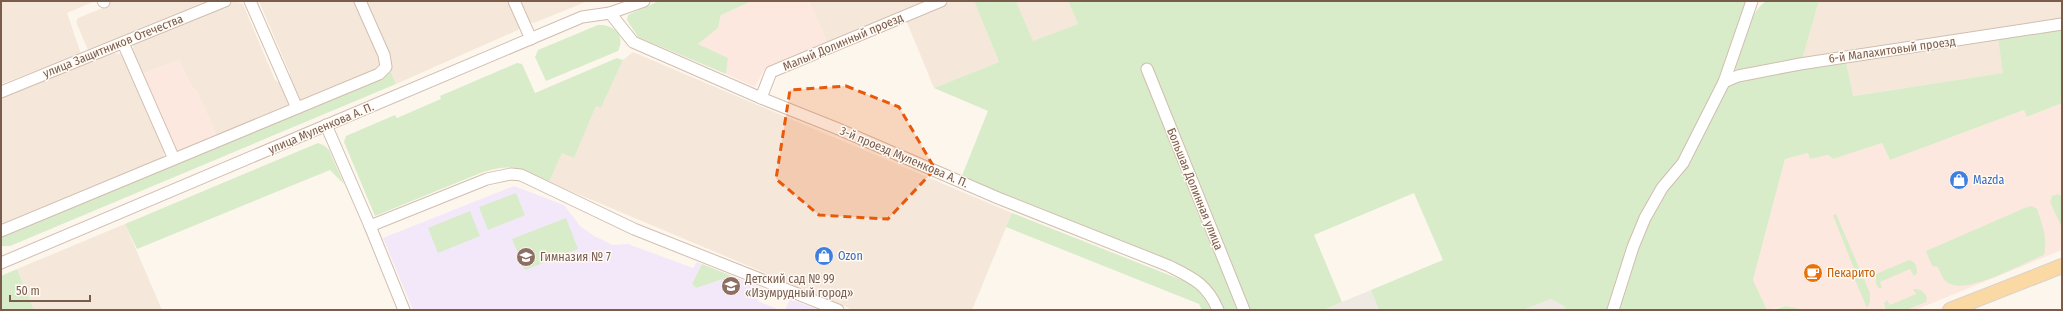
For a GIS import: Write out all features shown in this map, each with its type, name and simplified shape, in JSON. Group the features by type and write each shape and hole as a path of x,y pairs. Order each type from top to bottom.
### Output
{"main road":[{"path":"1950,310 2062,266"}],"street":[{"name":"улица Защитников Отечества","path":"1,92 225,1"},
{"path":"250,1 297,108"},
{"path":"1,231 378,74 386,67 384,55 360,1"},
{"path":"514,1 531,39"},
{"name":"улица Муленкова А. П.","path":"1,262 582,18 610,13 644,1"},
{"name":"Малый Долинный проезд","path":"761,98 771,72 941,1"},
{"path":"1613,310 1623,276 1645,218 1662,188 1683,163 1724,82 1754,2"},
{"name":"3-й проезд Муленкова А. П.","path":"610,13 633,42 761,98 836,128 1005,200 1169,266 1195,279 1206,289 1218,310"},
{"name":"6-й Малахитовый проезд","path":"1724,82 1738,76 1800,64 2062,24"},
{"path":"123,43 174,159"},
{"name":"Большая Долинная улица","path":"1147,68 1244,310"},
{"path":"326,126 370,226 404,310"},
{"path":"370,226 487,179 511,174 521,175 634,229 838,310"}],"highlighted area":[{"path":"846,86 899,107 935,169 888,219 819,215 776,179 790,90"}],"shaded area":[{"path":"1,1 95,1 67,13 81,54 1,84"},
{"path":"109,1 216,1 93,51 88,50 76,22 78,18 110,5"},
{"path":"235,1 243,4 275,80 284,85 290,103 289,106 217,137 196,90 192,88 179,60 141,75 132,49 135,43"},
{"path":"259,1 354,1 380,58 376,70 299,101 289,82 290,74"},
{"path":"366,1 510,1 520,27 518,30 396,84 391,72 391,66"},
{"path":"519,1 588,1 534,23 527,21"},
{"path":"752,1 809,1 828,45 764,70 755,87 726,74 728,58 697,45 718,28 721,15"},
{"path":"809,1 931,1 828,45"},
{"path":"953,1 974,1 999,62 934,88 906,20"},
{"path":"1016,1 1068,1 1078,24 1033,42"},
{"path":"1819,1 2062,1 2062,20 1802,60"},
{"path":"1998,38 2004,73 1852,96 1846,62"},
{"path":"633,52 1012,213 972,310 853,310 549,182 562,152 574,157 596,106 601,108 623,60"},
{"path":"114,53 125,55 165,149 164,155 161,159 1,227 1,98"},
{"path":"179,60 192,88 196,90 217,137 183,152 177,151 172,147 141,75"},
{"path":"2062,103 2062,250 1915,310 1802,310 1786,306 1767,310 1753,280 1785,159 1808,153 1810,159 1828,155 1833,159 1882,143 1890,160 2024,110 2028,117"},
{"name":"Гимназия № 7","path":"514,186 564,205 580,226 594,236 613,245 628,244 693,268 697,262 702,264 692,284 696,288 732,276 763,288 758,301 780,310 413,310 383,238"},
{"path":"125,224 162,310 34,310 17,269"},
{"path":"1371,290 1379,310 1324,310 1342,302"},
{"name":"Детский сад № 99 «Изумрудный город»","path":"790,299 814,308 819,310 785,310"},
{"path":"1551,299 1564,306 1566,310 1528,310 1527,308"}],"green space":[{"path":"659,1 752,1 721,15 718,28 698,44 728,58 726,74 638,37 627,20 628,15"},
{"path":"974,1 1016,1 1033,41 1078,24 1068,1 1748,1 1720,79 1678,160 1659,186 1609,310 1566,310 1564,306 1551,299 1523,310 1379,310 1371,290 1443,260 1414,193 1314,235 1342,302 1324,310 1221,310 1210,287 961,178 988,111 934,88 999,62"},
{"path":"1766,1 1819,1 1802,60 1738,71 1735,69 1735,64 1747,30 1755,13"},
{"path":"598,25 609,26 617,32 620,40 618,51 546,81 535,57 538,50"},
{"path":"2062,29 2062,103 2027,117 2024,110 1890,160 1882,143 1833,159 1828,155 1810,159 1808,153 1785,159 1753,280 1767,310 1618,310 1635,255 1650,220 1719,97 1728,86 1740,80 1798,68 1846,62 1853,96 2003,73 1998,38"},
{"path":"617,58 623,60 601,108 596,106 574,158 562,153 549,182 517,168 494,169 483,172 375,216 344,142 346,136 395,115 397,118 441,99 440,96 517,63 522,64 535,93"},
{"path":"391,72 396,84 10,246 1,246 1,236 4,234"},
{"path":"318,143 325,146 329,150 344,184 330,170 137,249 125,224"},
{"path":"516,193 525,215 488,230 479,207"},
{"path":"2058,194 2062,197 2062,228 2050,202 2052,196"},
{"path":"2032,206 2037,209 2044,231 2044,255 1997,276 1983,281 1959,286 1948,283 1942,277 1938,267 1932,266 1926,251"},
{"path":"470,211 480,236 438,253 428,228"},
{"path":"1012,213 1192,284 1201,292 1211,310 1202,310 1199,304 1006,227"},
{"path":"1836,214 1870,293 1870,302 1867,308 1852,273 1854,269 1833,215"},
{"path":"566,218 578,249 525,270 512,239"},
{"path":"1909,260 1915,263 1916,266 1917,273 1914,276 1910,269 1880,282 1882,288 1879,288 1876,284 1876,274"},
{"path":"702,264 732,276 696,288 692,284"},
{"path":"17,269 34,310 1,310 1,276"},
{"path":"1913,289 1923,292 1927,298 1926,302 1906,310 1886,310 1884,303 1887,300 1890,305 1916,294"},
{"path":"1786,306 1800,309 1802,310 1773,310"}],"place":[{"name":"Mazda","path":"1959,180"},
{"name":"Ozon","path":"824,256"},
{"name":"Гимназия № 7","path":"526,257"},
{"name":"Пекарито","path":"1813,273"},
{"name":"Детский сад № 99 «Изумрудный город»","path":"731,286"}]}
